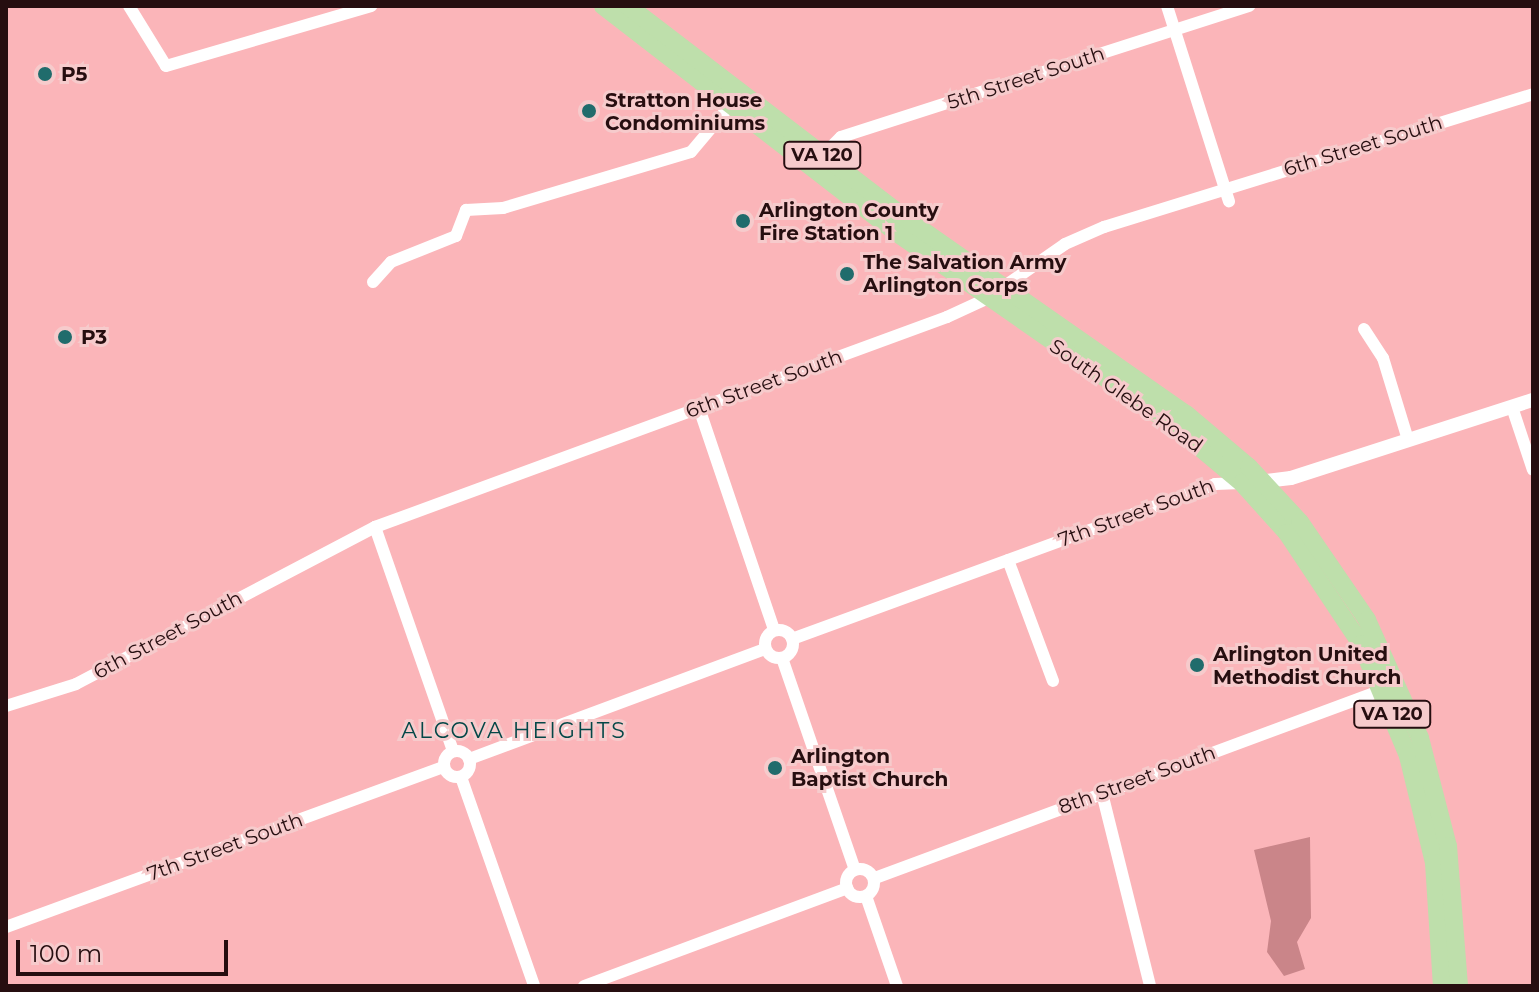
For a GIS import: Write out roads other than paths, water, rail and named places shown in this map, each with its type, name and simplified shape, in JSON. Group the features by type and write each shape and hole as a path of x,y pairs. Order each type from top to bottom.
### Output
{"main road":[{"name":"South Glebe Road","path":"603,6 736,98 986,299 1173,425 1242,483 1318,574 1420,738 1448,846 1459,986"},
{"name":"South Glebe Road","path":"628,6 644,12 736,98"},
{"name":"South Glebe Road","path":"817,162 1186,414 1264,482 1331,564 1391,687 1434,863 1442,986"}],"street":[{"path":"129,6 166,66 371,6"},
{"path":"1167,6 1227,195"},
{"name":"5th Street South","path":"817,162 841,137 1250,6"},
{"name":"6th Street South","path":"6,706 76,684 375,527 986,299 1065,244 1227,195 1533,94"},
{"path":"373,282 391,262 456,236 466,210 503,208 691,152 736,98"},
{"path":"1364,329 1383,358 1408,440"},
{"name":"7th Street South","path":"792,639 1221,482 1264,482 1533,400"},
{"path":"1512,407 1533,470"},
{"path":"699,408 774,630 792,639 790,653 782,658"},
{"path":"375,527 453,751 469,759"},
{"path":"1008,560 1053,681"},
{"path":"765,649 765,640 774,630"},
{"path":"461,777 469,759 765,649 782,658 855,870 847,888 584,986"},
{"name":"8th Street South","path":"875,878 1391,687"},
{"path":"453,751 444,767 461,777 534,986"},
{"name":"7th Street South","path":"6,927 444,767"},
{"path":"1102,793 1150,986"},
{"path":"855,870 864,869 875,878 866,896 897,986"},
{"path":"847,888 853,895 866,896"}],"place":[{"name":"P5","path":"45,74"},
{"name":"Stratton House Condominiums","path":"589,111"},
{"name":"Arlington County Fire Station 1","path":"743,221"},
{"name":"The Salvation Army Arlington Corps","path":"847,274"},
{"name":"P3","path":"65,337"},
{"name":"Arlington United Methodist Church","path":"1197,665"},
{"name":"Arlington Baptist Church","path":"775,768"}],"district":[{"name":"ALCOVA HEIGHTS","path":"514,731"}]}
